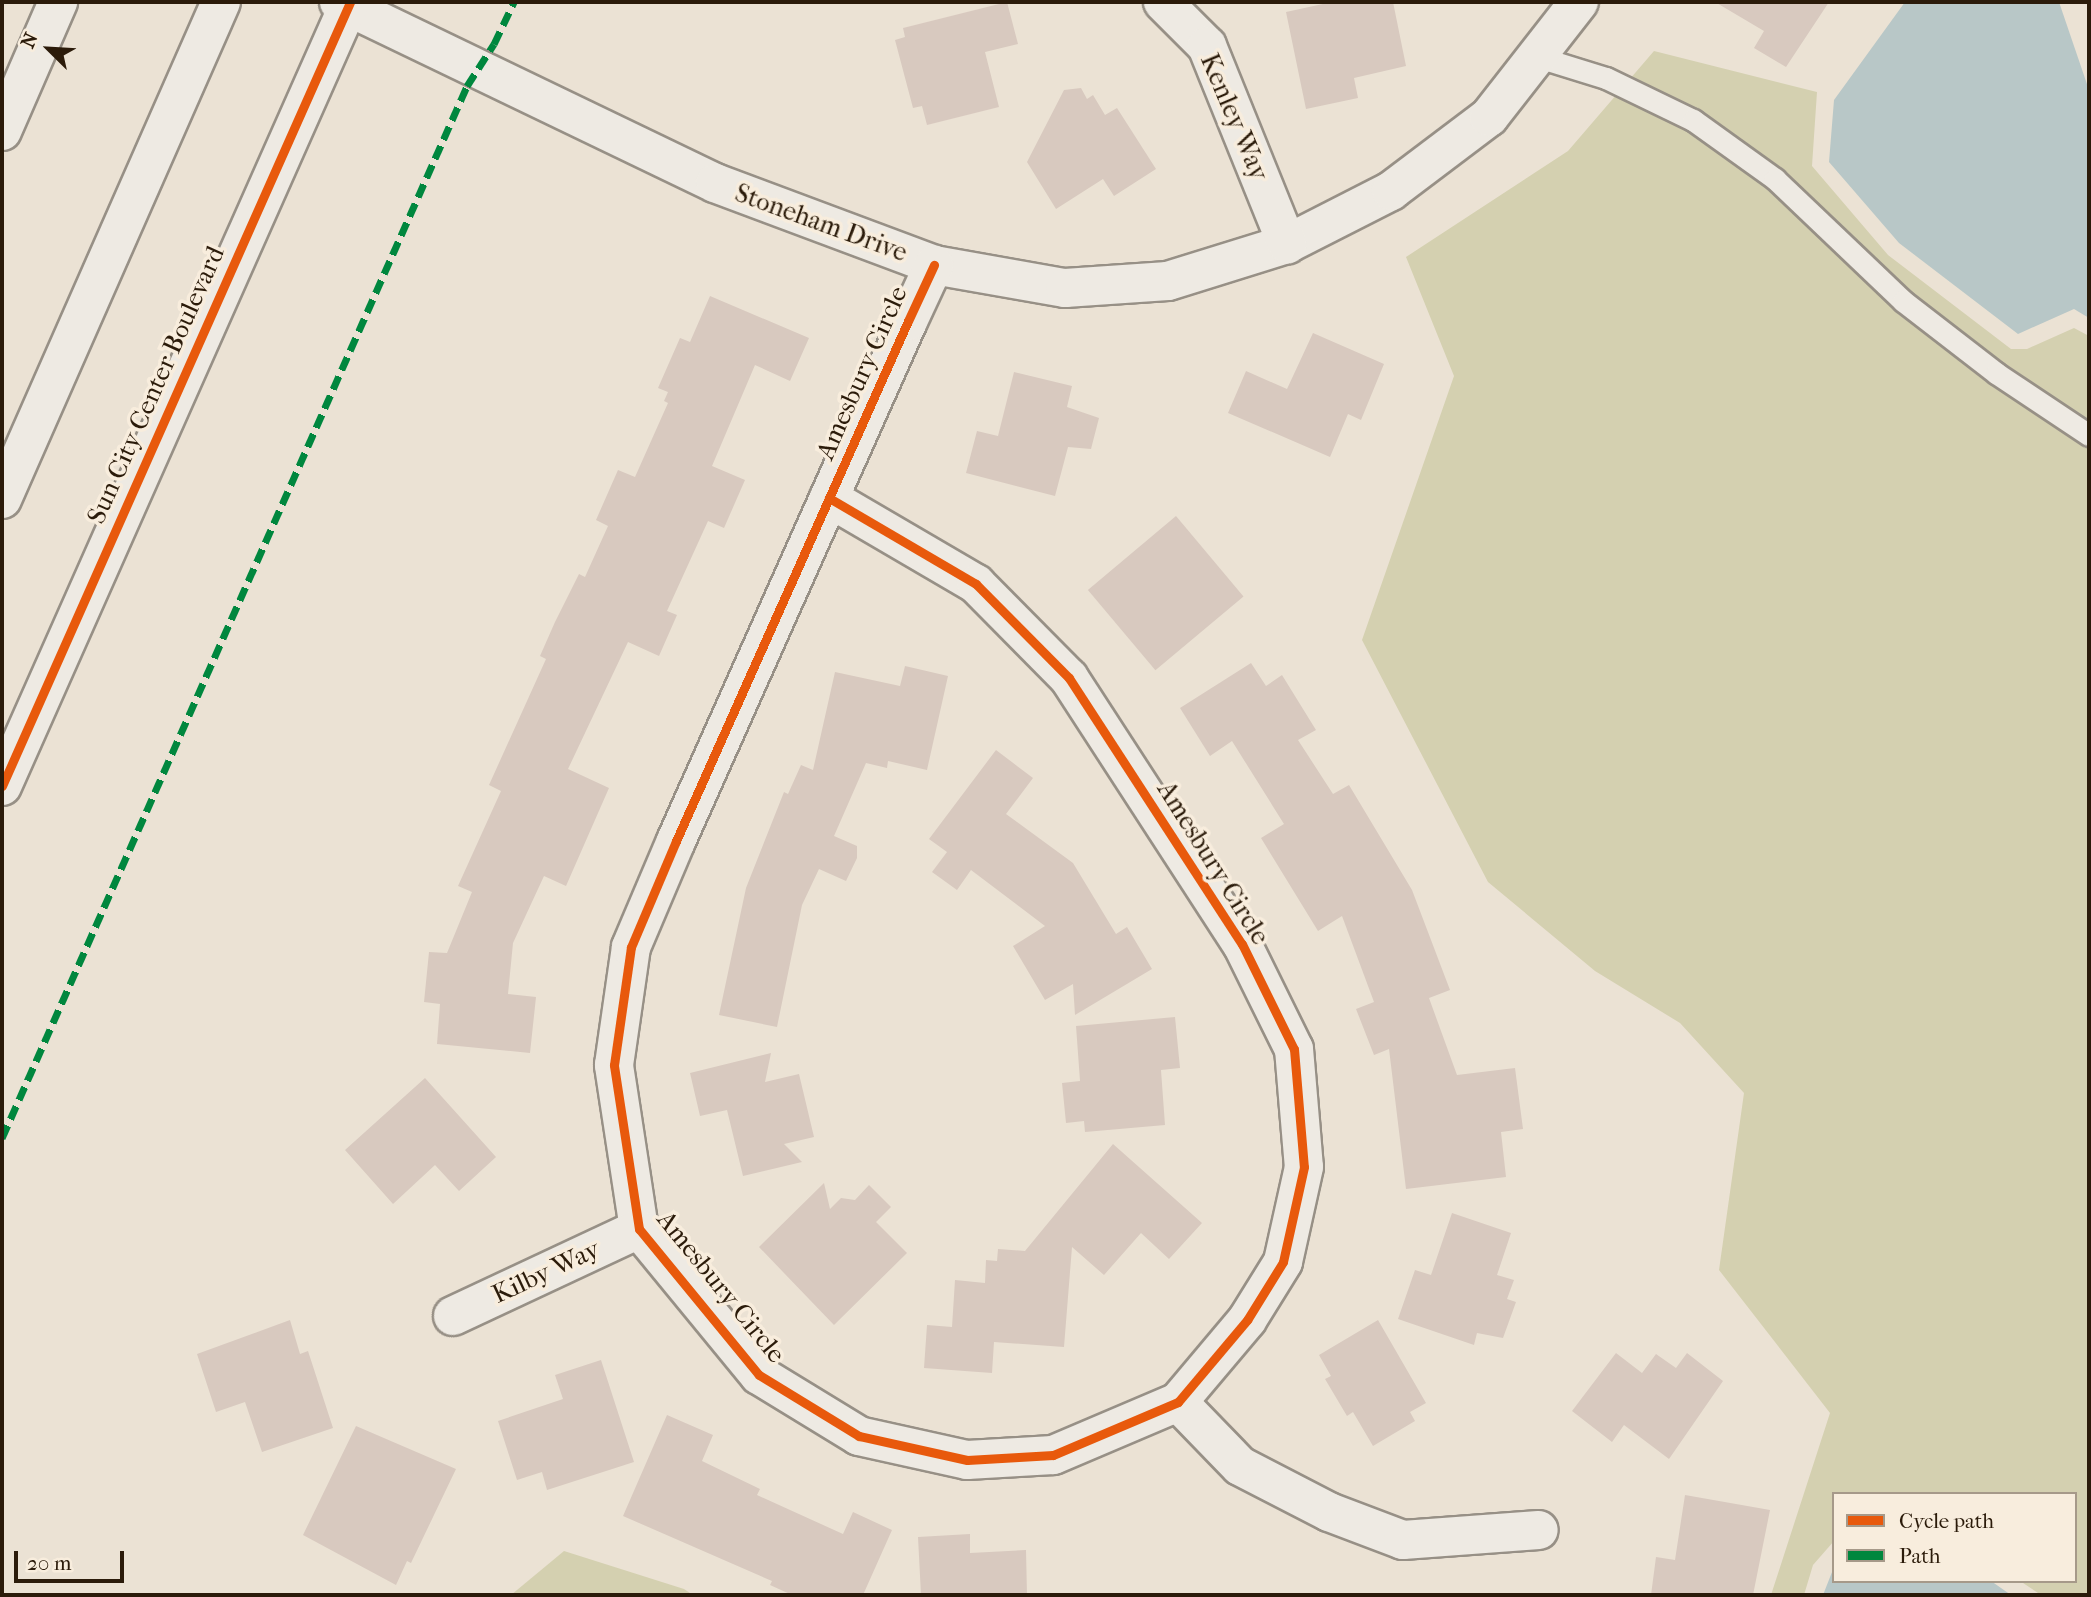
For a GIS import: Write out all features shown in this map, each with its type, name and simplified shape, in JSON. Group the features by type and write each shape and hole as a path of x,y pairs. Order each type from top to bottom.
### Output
{"street":[{"path":"2,131 58,2"},
{"path":"2,499 221,2"},
{"name":"Kenley Way","path":"1163,2 1207,46 1287,244"},
{"name":"Stoneham Drive","path":"346,3 715,183 934,265 1065,288 1168,281 1287,244 1391,191 1489,117 1579,2"},
{"name":"Sun City Center Boulevard","path":"2,786 346,3"},
{"name":"Amesbury Circle","path":"829,498 976,583 1069,678 1242,944 1294,1049 1304,1167 1283,1262 1247,1320 1178,1402 1053,1455 967,1460 859,1436 760,1375 639,1229 614,1065 631,947 829,498 934,265"},
{"name":"Kilby Way","path":"453,1316 639,1229"},
{"path":"1178,1402 1240,1466 1329,1512 1403,1540 1539,1530"}],"lane":[{"path":"1538,57 1606,78 1693,120 1775,179 1903,301 1996,373 2089,435"}],"shaded area":[{"path":"1905,2 2059,2 2089,90 2089,318 2074,309 2018,334 1899,243 1829,162 1834,100"},
{"path":"1654,51 1817,92 1812,166 1888,255 2011,349 2027,349 2074,328 2089,336 2089,1595 2041,1595 2023,1583 2077,1583 2077,1492 1832,1492 1832,1543 1813,1565 1804,1595 1771,1595 1830,1413 1719,1270 1744,1093 1680,1023 1595,971 1488,882 1362,640 1454,376 1406,257 1568,151"},
{"path":"564,1551 684,1589 693,1595 511,1595"},
{"path":"1832,1572 1832,1583 1994,1583 2011,1595 1823,1595"}],"building":[{"path":"1007,2 1018,44 985,52 999,107 927,125 922,106 913,108 895,40 905,37 903,28"},
{"path":"1332,2 1393,2 1406,66 1354,78 1358,98 1306,109 1286,12"},
{"path":"1715,2 1829,2 1786,67 1754,48 1764,31"},
{"path":"1081,88 1087,99 1093,95 1105,115 1117,108 1156,169 1114,196 1103,179 1056,209 1027,162 1064,90"},
{"path":"710,296 809,338 790,381 755,365 712,466 745,480 724,528 708,521 667,611 677,615 659,656 628,642 568,769 609,788 566,886 544,876 513,943 508,994 536,997 530,1053 437,1044 440,1004 424,1002 429,952 447,953 472,892 458,886 501,791 489,785 546,659 540,656 555,622 579,574 585,577 608,526 596,520 618,470 635,477 668,403 664,401 668,392 658,388 680,338 690,342"},
{"path":"1313,333 1384,364 1361,420 1348,414 1330,457 1228,413 1246,371 1287,389"},
{"path":"1014,372 1072,386 1067,407 1099,418 1091,449 1068,447 1055,496 966,473 977,431 998,436"},
{"path":"1176,516 1243,596 1155,670 1088,590"},
{"path":"1251,663 1266,686 1282,675 1316,730 1298,740 1333,794 1349,785 1412,890 1450,990 1429,998 1457,1075 1515,1068 1523,1129 1501,1132 1506,1177 1406,1189 1389,1049 1374,1055 1356,1009 1374,1002 1342,916 1318,931 1261,838 1284,824 1232,741 1210,756 1180,708"},
{"path":"905,666 948,676 927,770 888,761 887,768 866,763 834,836 857,846 857,858 846,881 819,869 802,905 777,1027 719,1015 746,888 784,792 788,794 801,765 813,770 835,672 900,686"},
{"path":"996,750 1033,778 1006,814 1073,863 1116,934 1127,927 1152,969 1075,1015 1073,984 1045,1000 1013,946 1045,926 971,870 957,890 932,872 947,852 929,839"},
{"path":"1175,1017 1180,1068 1161,1070 1165,1125 1085,1132 1084,1121 1066,1123 1062,1083 1080,1081 1076,1026"},
{"path":"771,1053 765,1082 799,1074 814,1137 784,1144 802,1162 743,1176 727,1110 700,1116 690,1073"},
{"path":"425,1078 496,1157 459,1191 435,1165 393,1204 345,1150"},
{"path":"1113,1144 1202,1223 1169,1259 1141,1233 1104,1275 1072,1247 1064,1347 994,1342 992,1373 924,1368 927,1325 952,1327 955,1280 985,1283 986,1260 997,1261 998,1249 1025,1251"},
{"path":"824,1183 830,1209 841,1198 855,1200 869,1185 891,1207 876,1222 907,1253 834,1325 759,1247"},
{"path":"1452,1213 1511,1233 1497,1275 1514,1280 1507,1299 1516,1302 1503,1338 1477,1333 1474,1345 1398,1319 1415,1270 1431,1275"},
{"path":"290,1320 300,1354 308,1351 333,1428 262,1452 245,1402 216,1412 197,1354"},
{"path":"1378,1320 1426,1403 1410,1412 1415,1421 1373,1446 1353,1412 1347,1416 1325,1379 1331,1376 1319,1355"},
{"path":"1616,1353 1642,1373 1656,1354 1676,1368 1687,1353 1723,1381 1669,1459 1624,1425 1612,1442 1572,1411"},
{"path":"601,1360 634,1462 547,1490 542,1472 517,1480 498,1421 563,1399 555,1375"},
{"path":"667,1415 713,1435 702,1461 760,1489 757,1495 843,1534 853,1512 892,1530 863,1595 792,1595 770,1585 772,1581 623,1516"},
{"path":"356,1426 456,1469 411,1563 407,1561 396,1585 303,1535"},
{"path":"1685,1495 1770,1510 1753,1595 1651,1595 1656,1557 1675,1560"},
{"path":"970,1534 970,1553 1026,1550 1027,1595 921,1595 918,1537"}],"marked path":[{"path":"2,1138 467,86 494,44 514,2"}],"cycle path":[{"path":"2,786 350,2"},
{"path":"829,498 976,584 1069,678 1242,944 1294,1049 1304,1167 1283,1262 1247,1320 1178,1402 1053,1455 967,1460 859,1436 759,1375 639,1229 614,1065 631,947 676,841 908,321 934,265"}]}
